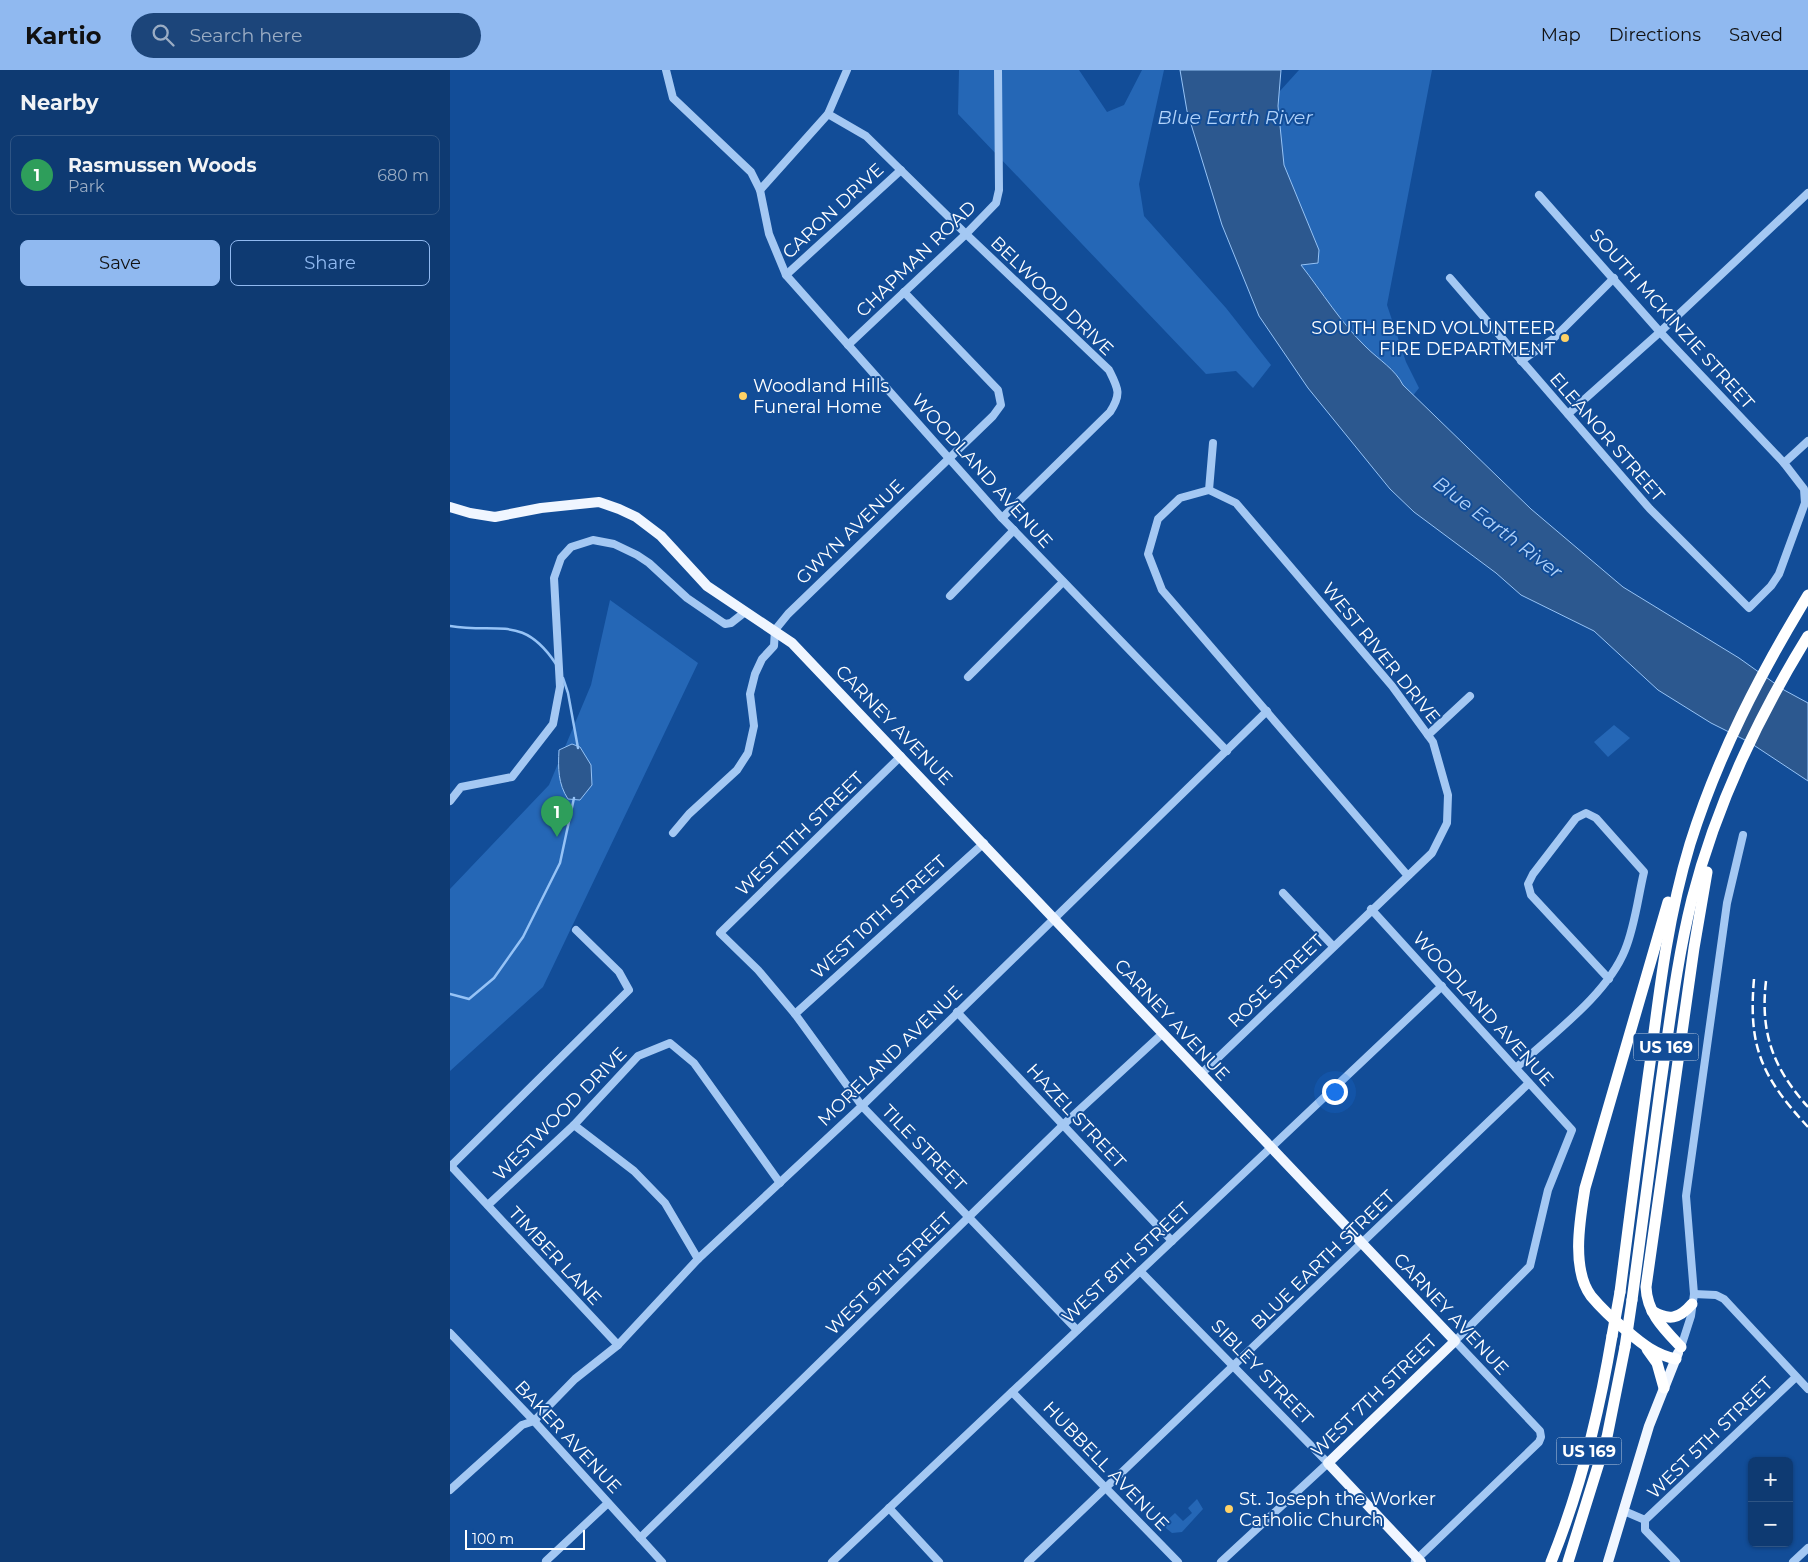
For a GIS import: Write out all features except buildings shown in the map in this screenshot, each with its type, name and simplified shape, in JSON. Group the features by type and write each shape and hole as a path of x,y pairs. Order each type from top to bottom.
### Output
{"highway":[{"name":"US 169","path":"1551,1562 1583,1474 1603,1390 1620,1292 1662,973 1675,902 1689,846 1730,740 1776,647 1808,595"},
{"name":"US 169","path":"1568,1562 1608,1437 1625,1347 1673,992 1692,899 1725,799 1771,700 1808,636"},
{"path":"1681,1347 1659,1324 1651,1311 1646,1296 1694,948 1716,825"},
{"path":"1676,1359 1646,1347 1619,1325 1590,1295 1581,1268 1578,1235 1585,1188 1667,905 1689,846"},
{"path":"1651,1311 1668,1319 1676,1318 1684,1314 1693,1299"},
{"path":"1646,1347 1657,1362 1664,1388"}],"main road":[{"name":"CARNEY AVENUE","path":"450,506 470,513 495,516 541,508 599,502 619,509 649,525 707,586 775,630 810,660 1270,1148 1363,1242 1454,1341"},
{"name":"WEST 7TH STREET","path":"1328,1463 1454,1341"},
{"path":"1608,1562 1649,1426 1681,1347"},
{"name":"SIBLEY STREET","path":"1328,1463 1418,1561"}],"street":[{"name":"WOODLAND AVENUE","path":"666,70 672,98 751,172 760,190 769,234 786,275 1002,518 1226,751"},
{"path":"760,190 828,114 847,70"},
{"name":"CHAPMAN ROAD","path":"848,345 966,234 996,203 999,190 998,70"},
{"name":"BELWOOD DRIVE","path":"828,114 866,136 1109,370 1117,388 1118,401 1110,412 1002,518"},
{"name":"CARON DRIVE","path":"786,275 901,170"},
{"path":"1568,414 1660,332 1808,193"},
{"name":"SOUTH MCKINZIE STREET","path":"1539,195 1660,332 1784,463 1804,489 1805,503 1778,574 1771,586 1750,608"},
{"name":"ELEANOR STREET","path":"1450,278 1650,510 1750,608"},
{"path":"1521,361 1553,339 1614,278"},
{"name":"GWYN AVENUE","path":"775,630 788,614 1001,405 998,390 904,292"},
{"path":"1784,463 1808,441"},
{"path":"1213,442 1210,490 1180,498 1158,519 1148,554 1162,590 1408,876"},
{"name":"WEST RIVER DRIVE","path":"1210,490 1236,503 1392,686 1433,742 1448,795 1448,823 1432,853 1371,909"},
{"path":"950,596 1014,530"},
{"path":"450,801 461,787 512,777 553,724 560,687 554,578 561,558 571,547 593,540 614,544 649,563 687,598 725,624 732,623 745,612"},
{"path":"968,677 1063,582"},
{"path":"673,833 689,814 737,770 748,753 754,726 750,694 762,659 774,646 775,630"},
{"path":"1428,735 1470,696"},
{"name":"MORELAND AVENUE","path":"450,1490 522,1425 534,1421 575,1379 618,1346 698,1259 862,1106 1267,711"},
{"name":"WEST 11TH STREET","path":"720,933 901,756"},
{"path":"1516,1068 1609,979 1625,950 1644,872 1596,818 1586,813 1576,818 1533,874 1528,884 1531,894 1609,979"},
{"path":"1681,1347 1693,1299 1686,1196 1726,912 1743,834"},
{"name":"WEST 10TH STREET","path":"795,1014 984,843"},
{"path":"1283,893 1333,946"},
{"name":"WOODLAND AVENUE","path":"1371,909 1572,1130"},
{"name":"ROSE STREET","path":"1201,1074 1371,909"},
{"path":"450,1166 628,990 619,972 576,930"},
{"name":"TILE STREET","path":"720,933 758,970 795,1014 862,1106 1078,1330"},
{"name":"WEST 8TH STREET","path":"832,1562 1442,986"},
{"name":"HAZEL STREET","path":"957,1012 1172,1241"},
{"name":"WEST 9TH STREET","path":"640,1538 1064,1124 1162,1034"},
{"name":"WESTWOOD DRIVE","path":"488,1205 574,1125 638,1056 670,1043 694,1063 780,1183"},
{"name":"BLUE EARTH STREET","path":"1028,1562 1530,1083"},
{"path":"574,1125 634,1171 665,1203 698,1259"},
{"name":"WEST 7TH STREET","path":"1454,1341 1530,1266 1548,1190 1572,1130"},
{"name":"TIMBER LANE","path":"450,1166 618,1346"},
{"name":"SIBLEY STREET","path":"1140,1271 1328,1463"},
{"path":"1693,1299 1716,1295 1724,1299 1808,1390"},
{"name":"BAKER AVENUE","path":"450,1333 534,1421 662,1562"},
{"name":"CARNEY AVENUE","path":"1418,1561 1542,1437 1540,1432 1454,1341"},
{"name":"WEST 5TH STREET","path":"1645,1520 1796,1377"},
{"name":"HUBBELL AVENUE","path":"1012,1392 1178,1562"},
{"name":"WEST 7TH STREET","path":"1221,1562 1328,1463"},
{"path":"546,1561 608,1503"},
{"path":"889,1508 939,1562"},
{"path":"1624,1511 1645,1520 1645,1530 1676,1562"},
{"path":"1793,1562 1808,1548"}],"shaded area":[{"path":"959,70 1079,70 1107,112 1124,105 1142,70 1164,70 1139,184 1144,216 1226,308 1271,365 1253,388 1236,371 1206,374 958,114"},
{"path":"1299,70 1432,70 1387,305 1406,362 1419,388 1404,407 1300,294 1259,114"},
{"path":"610,600 698,663 543,987 450,1071 450,889 549,785 591,685"},
{"path":"1614,725 1630,738 1608,757 1594,742"},
{"path":"1197,1499 1203,1509 1182,1532 1172,1533 1162,1525 1175,1513 1183,1521 1192,1513 1188,1508"}],"water":[{"name":"Blue Earth River","path":"1180,70 1281,70 1278,106 1284,165 1319,250 1318,263 1301,265 1332,307 1357,338 1391,369 1403,385 1531,509 1623,587 1739,658 1784,690 1808,703 1808,781 1749,742 1711,723 1658,690 1594,631 1521,595 1496,573 1414,512 1390,489 1308,388 1259,316 1222,225 1187,111"},
{"path":"572,744 580,747 591,765 592,785 580,800 568,799 562,788 559,776 559,750"}],"waterway":[{"path":"450,626 509,629 521,632 544,648 556,664"},
{"path":"563,678 568,693 578,748"},
{"path":"450,994 469,999 494,978 523,937 560,863 574,798"}],"railway":[{"path":"1754,979 1753,1024 1756,1043 1762,1060 1779,1092 1808,1127"},
{"path":"1766,981 1765,1017 1772,1049 1786,1078 1808,1107"}],"place":[{"name":"SOUTH BEND VOLUNTEER FIRE DEPARTMENT","path":"1565,338"},
{"name":"Woodland Hills Funeral Home","path":"743,396"},
{"name":"Rasmussen Woods","path":"557,837"},
{"name":"St. Joseph the Worker Catholic Church","path":"1229,1509"}]}
